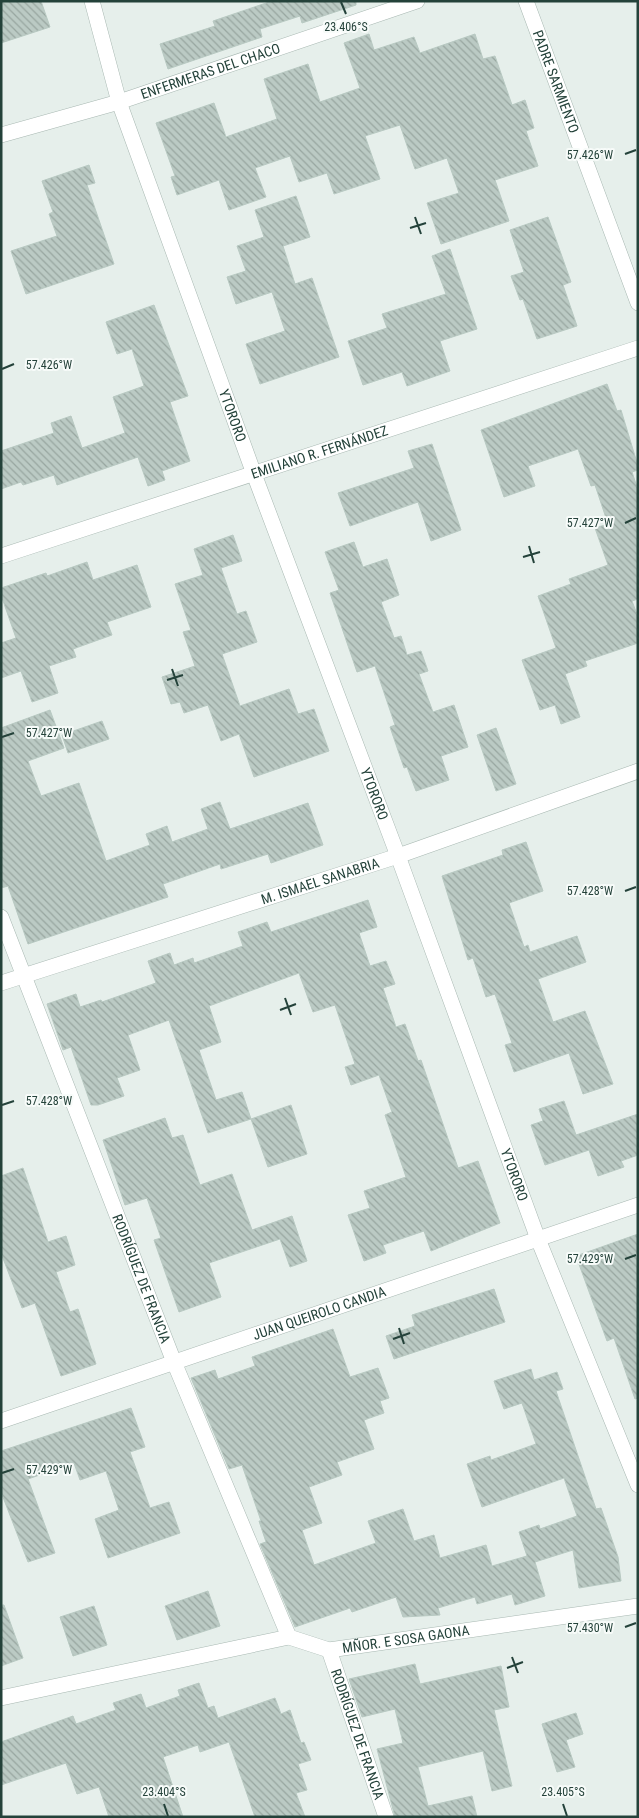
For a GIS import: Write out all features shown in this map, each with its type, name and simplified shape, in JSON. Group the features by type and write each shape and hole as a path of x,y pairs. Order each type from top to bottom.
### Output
{"street":[{"name":"YTORORO","path":"92,1 119,102 254,474 398,856 538,1239 638,1485"},
{"name":"ENFERMERAS DEL CHACO","path":"1,135 119,102 417,1"},
{"name":"PADRE SARMIENTO","path":"526,1 638,303"},
{"name":"EMILIANO R. FERNÁNDEZ","path":"1,556 638,348"},
{"name":"M. ISMAEL SANABRIA","path":"1,983 398,856 638,771"},
{"name":"RODRÍGUEZ DE FRANCIA","path":"1,917 174,1362 289,1637"},
{"name":"JUAN QUEIROLO CANDIA","path":"1,1421 638,1205"},
{"name":"MÑOR. E SOSA GAONA","path":"1,1698 289,1637 329,1650 638,1606"},
{"name":"RODRÍGUEZ DE FRANCIA","path":"329,1650 386,1817"}],"building":[{"path":"1,1 41,1 50,27 1,43"},
{"path":"272,1 356,1 356,5 302,23 300,16 260,29 262,37 168,69 160,44 215,26 213,21"},
{"path":"369,34 374,50 414,37 420,53 475,34 483,59 495,56 512,105 525,100 534,128 526,131 538,166 495,180 509,221 441,244 427,203 459,193 447,158 415,169 400,125 365,136 380,179 334,194 327,173 299,182 290,156 255,168 266,197 229,210 219,180 177,195 171,177 175,176 156,123 214,103 226,137 277,119 264,79 308,64 320,102 360,88 344,43"},
{"path":"89,165 95,183 87,185 114,264 26,294 11,251 57,236 49,214 53,212 42,181"},
{"path":"296,196 310,237 283,246 295,284 312,278 339,357 260,384 246,344 285,331 272,292 236,304 227,277 246,271 237,246 264,237 255,210"},
{"path":"548,217 571,282 563,285 577,326 537,339 523,299 520,300 511,276 524,272 510,230"},
{"path":"450,249 477,329 440,341 450,371 407,386 402,372 363,385 348,341 387,328 382,314 446,294 432,256"},
{"path":"154,305 188,396 170,402 190,461 162,471 165,480 148,486 138,457 57,485 54,475 23,485 21,482 1,489 1,451 54,433 51,423 71,416 82,448 125,433 113,397 144,386 132,349 117,354 106,322"},
{"path":"607,384 617,411 621,410 638,466 638,470 632,472 638,490 638,599 632,601 638,617 638,643 585,661 587,666 565,674 580,717 561,724 555,705 540,710 522,660 556,648 538,596 571,584 569,579 608,565 595,528 608,524 595,485 591,486 578,449 528,466 535,486 504,497 481,430"},
{"path":"432,444 461,530 431,541 418,502 350,526 338,493 414,468 408,451"},
{"path":"233,535 242,561 221,568 237,614 246,611 257,642 222,654 240,706 289,689 298,714 314,709 329,751 254,777 239,734 221,741 208,705 184,713 180,702 171,704 162,677 195,666 183,632 191,630 175,584 203,575 194,549"},
{"path":"354,542 363,567 387,559 399,595 381,602 394,638 401,636 407,655 421,651 428,671 419,674 433,712 454,705 468,747 441,756 449,780 416,791 407,767 404,768 390,727 395,725 375,666 357,672 330,593 339,590 325,552"},
{"path":"87,562 93,580 137,565 151,607 107,622 112,635 73,649 76,657 49,666 58,693 32,702 21,671 1,678 1,643 16,638 1,595 1,588 46,573 47,576"},
{"path":"50,710 64,748 28,761 41,796 79,783 106,861 150,845 146,834 167,826 172,842 208,829 201,809 220,802 230,829 308,803 323,845 271,863 268,854 221,869 220,864 163,884 168,897 28,944 8,886 1,888 1,728"},
{"path":"102,721 109,739 68,753 62,735"},
{"path":"496,728 516,784 496,791 477,735"},
{"path":"526,842 543,891 509,903 524,947 528,945 530,952 577,936 586,962 538,979 553,1022 585,1011 613,1084 583,1094 569,1053 514,1072 505,1045 512,1043 495,994 486,997 473,958 468,960 442,876 503,855 502,850"},
{"path":"368,900 377,927 359,933 370,966 386,961 395,984 383,988 396,1027 405,1024 418,1061 421,1060 458,1168 478,1161 500,1223 431,1251 424,1231 383,1245 386,1253 364,1261 348,1215 370,1208 364,1191 406,1177 385,1115 392,1112 379,1075 351,1085 345,1067 355,1064 335,1005 313,1012 299,973 209,1006 221,1042 199,1050 216,1100 242,1092 251,1119 208,1133 169,1020 128,1035 140,1070 117,1078 124,1096 98,1105 91,1105 71,1047 63,1050 47,1004 76,994 80,1007 101,1000 102,1002 156,983 148,961 170,953 174,965 193,958 194,963 243,946 238,932 267,922 271,932"},
{"path":"564,1101 576,1135 638,1114 638,1155 621,1161 624,1167 598,1176 589,1150 545,1165 531,1125 543,1121 539,1109"},
{"path":"291,1105 307,1154 268,1167 251,1119"},
{"path":"165,1118 172,1138 183,1135 200,1185 232,1174 252,1230 292,1216 307,1261 290,1267 280,1239 209,1263 221,1297 179,1312 154,1240 161,1238 147,1198 125,1205 103,1140"},
{"path":"23,1168 48,1242 66,1236 75,1265 56,1272 70,1312 78,1309 96,1364 61,1376 35,1303 22,1308 1,1253 1,1176"},
{"path":"638,1234 638,1398 635,1399 614,1338 607,1341 576,1256"},
{"path":"494,1289 505,1322 394,1359 386,1336 415,1326 412,1315"},
{"path":"333,1329 350,1377 378,1368 389,1398 380,1401 384,1413 364,1420 374,1449 337,1462 342,1475 309,1487 322,1523 302,1530 314,1565 376,1543 368,1521 403,1509 414,1541 434,1535 440,1558 486,1545 492,1566 527,1556 519,1532 539,1525 540,1529 577,1516 564,1478 482,1507 467,1464 490,1456 491,1460 536,1444 522,1403 504,1409 494,1381 531,1369 534,1380 557,1372 563,1389 556,1391 596,1509 601,1508 618,1557 621,1581 579,1588 573,1550 535,1562 545,1596 515,1605 512,1594 477,1604 475,1597 438,1608 440,1615 403,1617 396,1597 352,1612 350,1608 295,1627 260,1544 266,1542 242,1465 229,1469 191,1378 215,1370 218,1379 255,1366 252,1357"},
{"path":"131,1408 145,1447 130,1452 150,1508 169,1502 180,1533 108,1558 95,1519 119,1510 106,1471 80,1480 74,1463 28,1479 55,1553 28,1562 1,1492 1,1451"},
{"path":"208,1591 220,1626 177,1640 165,1606"},
{"path":"1,1605 4,1605 23,1658 1,1666"},
{"path":"94,1606 107,1645 73,1656 60,1617"},
{"path":"415,1664 420,1684 501,1666 509,1707 494,1710 512,1786 492,1791 483,1751 418,1767 428,1806 472,1796 477,1817 395,1817 377,1749 403,1743 395,1709 362,1717 349,1679"},
{"path":"199,1683 208,1708 214,1706 218,1718 275,1698 281,1714 290,1710 301,1743 304,1742 311,1760 298,1764 307,1790 296,1793 305,1817 255,1817 229,1742 200,1752 198,1745 163,1757 183,1817 109,1817 99,1787 77,1794 66,1763 1,1785 1,1742 73,1716 76,1724 116,1710 113,1703 141,1694 146,1708 180,1696 178,1690"},
{"path":"576,1713 583,1734 566,1740 575,1767 557,1772 542,1724"}]}
